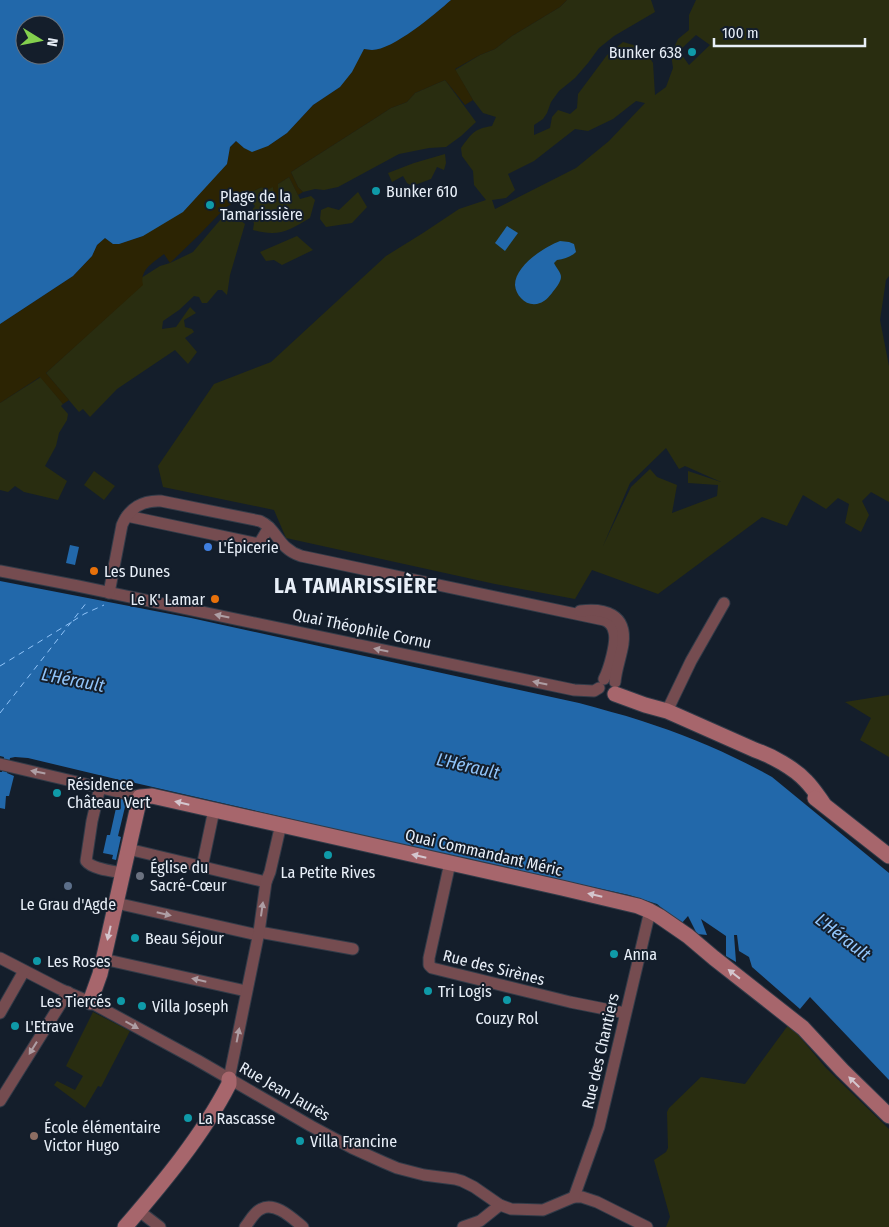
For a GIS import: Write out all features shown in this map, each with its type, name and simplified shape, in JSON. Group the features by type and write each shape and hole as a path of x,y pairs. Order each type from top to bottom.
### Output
{"street":[{"path":"108,593 122,525 127,516 144,502 151,500 161,501 260,521 269,527 286,548 301,556 571,612 588,610 611,613 621,624 623,644 616,676 608,686"},
{"path":"127,516 259,544 269,527"},
{"name":"Quai Théophile Cornu","path":"0,571 574,690 594,691 608,686 645,704 667,711 767,754 806,780 824,803 889,856"},
{"path":"667,711 691,661 724,603"},
{"name":"Quai Commandant Méric","path":"4,765 130,794 152,796 281,824 638,906 659,916 688,936 803,1028 889,1116"},
{"path":"100,787 86,861 92,866 123,873"},
{"path":"90,1002 100,974 128,849 130,794"},
{"path":"202,867 214,810"},
{"path":"125,1227 162,1183 210,1118 226,1090 258,934 266,882 281,824"},
{"path":"128,849 266,882"},
{"name":"Rue des Sirènes","path":"450,863 429,958 430,967 570,1002 625,1013"},
{"path":"116,903 258,934 353,949"},
{"name":"Rue des Chantiers","path":"574,1197 599,1127 650,911"},
{"name":"Rue Jean Jaurès","path":"0,958 90,1002 197,1060 311,1126 397,1168 462,1181 500,1205 511,1209 543,1210 574,1197"},
{"path":"103,959 246,991"},
{"path":"0,1013 24,971"},
{"path":"0,1101 68,992"},
{"path":"574,1197 582,1197 597,1202 644,1226"},
{"path":"463,1227 480,1221 500,1205"},
{"path":"245,1227 256,1213 266,1207 275,1208 303,1227"},
{"path":"139,1211 160,1227"}],"green space":[{"name":"LA TAMARISSIÈRE","path":"567,0 651,0 655,12 614,36 599,48 575,78 559,91 543,119 534,125 534,135 550,128 552,117 558,110 570,114 577,108 578,94 607,55 623,42 644,48 653,63 655,95 666,87 673,68 671,54 678,39 689,30 689,15 696,0 889,0 889,276 886,280 880,320 889,366 889,502 871,492 862,501 869,515 861,532 845,523 849,504 838,498 826,509 803,495 787,526 762,517 658,594 592,570 575,599 495,584 286,538 274,510 163,487 158,466 214,384 271,362 386,256 459,209 486,200 474,185 473,171 462,156 461,148 474,132 492,126 496,117 483,113 455,70 480,55 495,49 512,36 560,7","holes":["696,35 710,45 689,65 679,51","636,101 645,103 609,141 576,168 495,209 492,200 506,198 515,190 508,174 534,161 575,129 588,131 613,119","666,448 679,469 685,466 721,482 688,471 688,483 718,485 717,496 672,513 677,485 657,477 650,469 631,487 603,546 630,483"]},
{"path":"445,80 476,122 446,147 429,148 399,154 338,187 303,192 298,187 291,172 391,108 407,102 415,93"},
{"path":"445,154 446,163 444,170 437,167 431,179 412,186 407,183 403,176 392,182 388,173 414,163"},
{"path":"289,177 300,199 311,196 315,200 310,218 283,232 270,233 253,230 254,223 248,215 255,206 245,195 262,187 278,184"},
{"path":"358,192 367,207 352,223 326,227 320,219 321,210 328,207 339,210"},
{"path":"228,211 245,224 230,275 227,295 222,290 218,290 207,303 202,303 199,297 194,296 163,321 162,329 176,327 190,307 196,313 184,320 185,327 192,329 194,332 185,338 197,352 188,364 175,350 117,389 90,417 83,409 79,412 46,373 142,285 141,278 160,266 193,252"},
{"path":"297,236 313,250 282,265 274,260 266,261 260,252"},
{"path":"41,377 63,404 61,406 68,414 67,420 59,433 56,446 45,466 67,481 58,500 24,492 15,486 8,492 0,490 0,403"},
{"path":"94,471 115,486 104,500 84,485"},
{"path":"889,695 889,757 860,740 871,718 845,702"},
{"path":"93,1012 130,1031 101,1087 98,1086 85,1108 54,1085 57,1081 75,1090 83,1076 66,1066"},
{"path":"789,1024 826,1068 889,1129 889,1227 666,1227 670,1217 654,1160 666,1152 668,1148 667,1112 669,1108 701,1077 745,1084"}],"sand":[{"name":"Plage de la Tamarissière","path":"451,0 567,0 560,7 512,36 495,49 455,69 473,100 465,105 445,80 415,93 407,102 391,108 291,172 298,187 303,192 298,195 289,177 278,184 278,200 274,201 273,187 265,191 262,187 225,208 170,263 164,254 156,260 145,271 142,280 143,285 46,373 69,400 63,404 40,377 0,403 0,324 73,276 92,256 97,245 105,238 113,244 119,244 143,236 227,164 230,147 237,141 244,148 268,146 287,133 313,105 340,87 364,49 372,50 391,44 435,14"}],"water":[{"path":"0,0 451,0 402,38 381,48 364,49 352,72 340,87 313,105 287,133 268,146 252,152 236,141 230,147 227,164 183,212 143,236 119,244 113,244 105,238 97,245 92,256 73,276 0,324"},
{"path":"507,226 518,233 505,251 495,243"},
{"path":"560,241 574,244 576,252 554,263 561,279 548,298 536,304 527,303 518,294 515,285 516,278 525,264 532,258"},
{"path":"70,545 79,547 75,565 66,563"},
{"name":"L'Hérault","path":"0,581 191,618 579,703 634,718 675,732 724,753 772,777 889,873 889,1080 810,997 800,1009 752,967 749,957 739,951 737,935 734,935 736,962 726,956 726,936 701,919 707,935 697,934 688,916 681,924 657,904 629,895 131,782 118,836 121,837 116,860 112,859 113,855 103,853 107,835 110,835 124,781 28,758 10,758 7,773 14,776 9,796 6,796 5,809 0,808 0,772 2,772 4,757 0,756"}],"ferry route":[{"path":"0,713 87,602"},
{"path":"73,621 104,605"},
{"path":"0,666 70,623"}],"place":[{"name":"Bunker 638","path":"692,52"},
{"name":"Bunker 610","path":"376,191"},
{"name":"Plage de la Tamarissière","path":"210,205"},
{"name":"L'Épicerie","path":"208,547"},
{"name":"Les Dunes","path":"94,571"},
{"name":"Le K' Lamar","path":"215,599"},
{"name":"Résidence Château Vert","path":"57,793"},
{"name":"La Petite Rives","path":"328,855"},
{"name":"Église du Sacré-Cœur","path":"140,876"},
{"name":"Le Grau d'Agde","path":"68,886"},
{"name":"Beau Séjour","path":"135,938"},
{"name":"Anna","path":"614,954"},
{"name":"Les Roses","path":"37,961"},
{"name":"Tri Logis","path":"428,991"},
{"name":"Couzy Rol","path":"507,1000"},
{"name":"Les Tiercés","path":"121,1001"},
{"name":"Villa Joseph","path":"142,1006"},
{"name":"L'Etrave","path":"15,1026"},
{"name":"La Rascasse","path":"188,1118"},
{"name":"École élémentaire Victor Hugo","path":"34,1136"},
{"name":"Villa Francine","path":"300,1141"}],"district":[{"name":"LA TAMARISSIÈRE","path":"356,586"}]}
